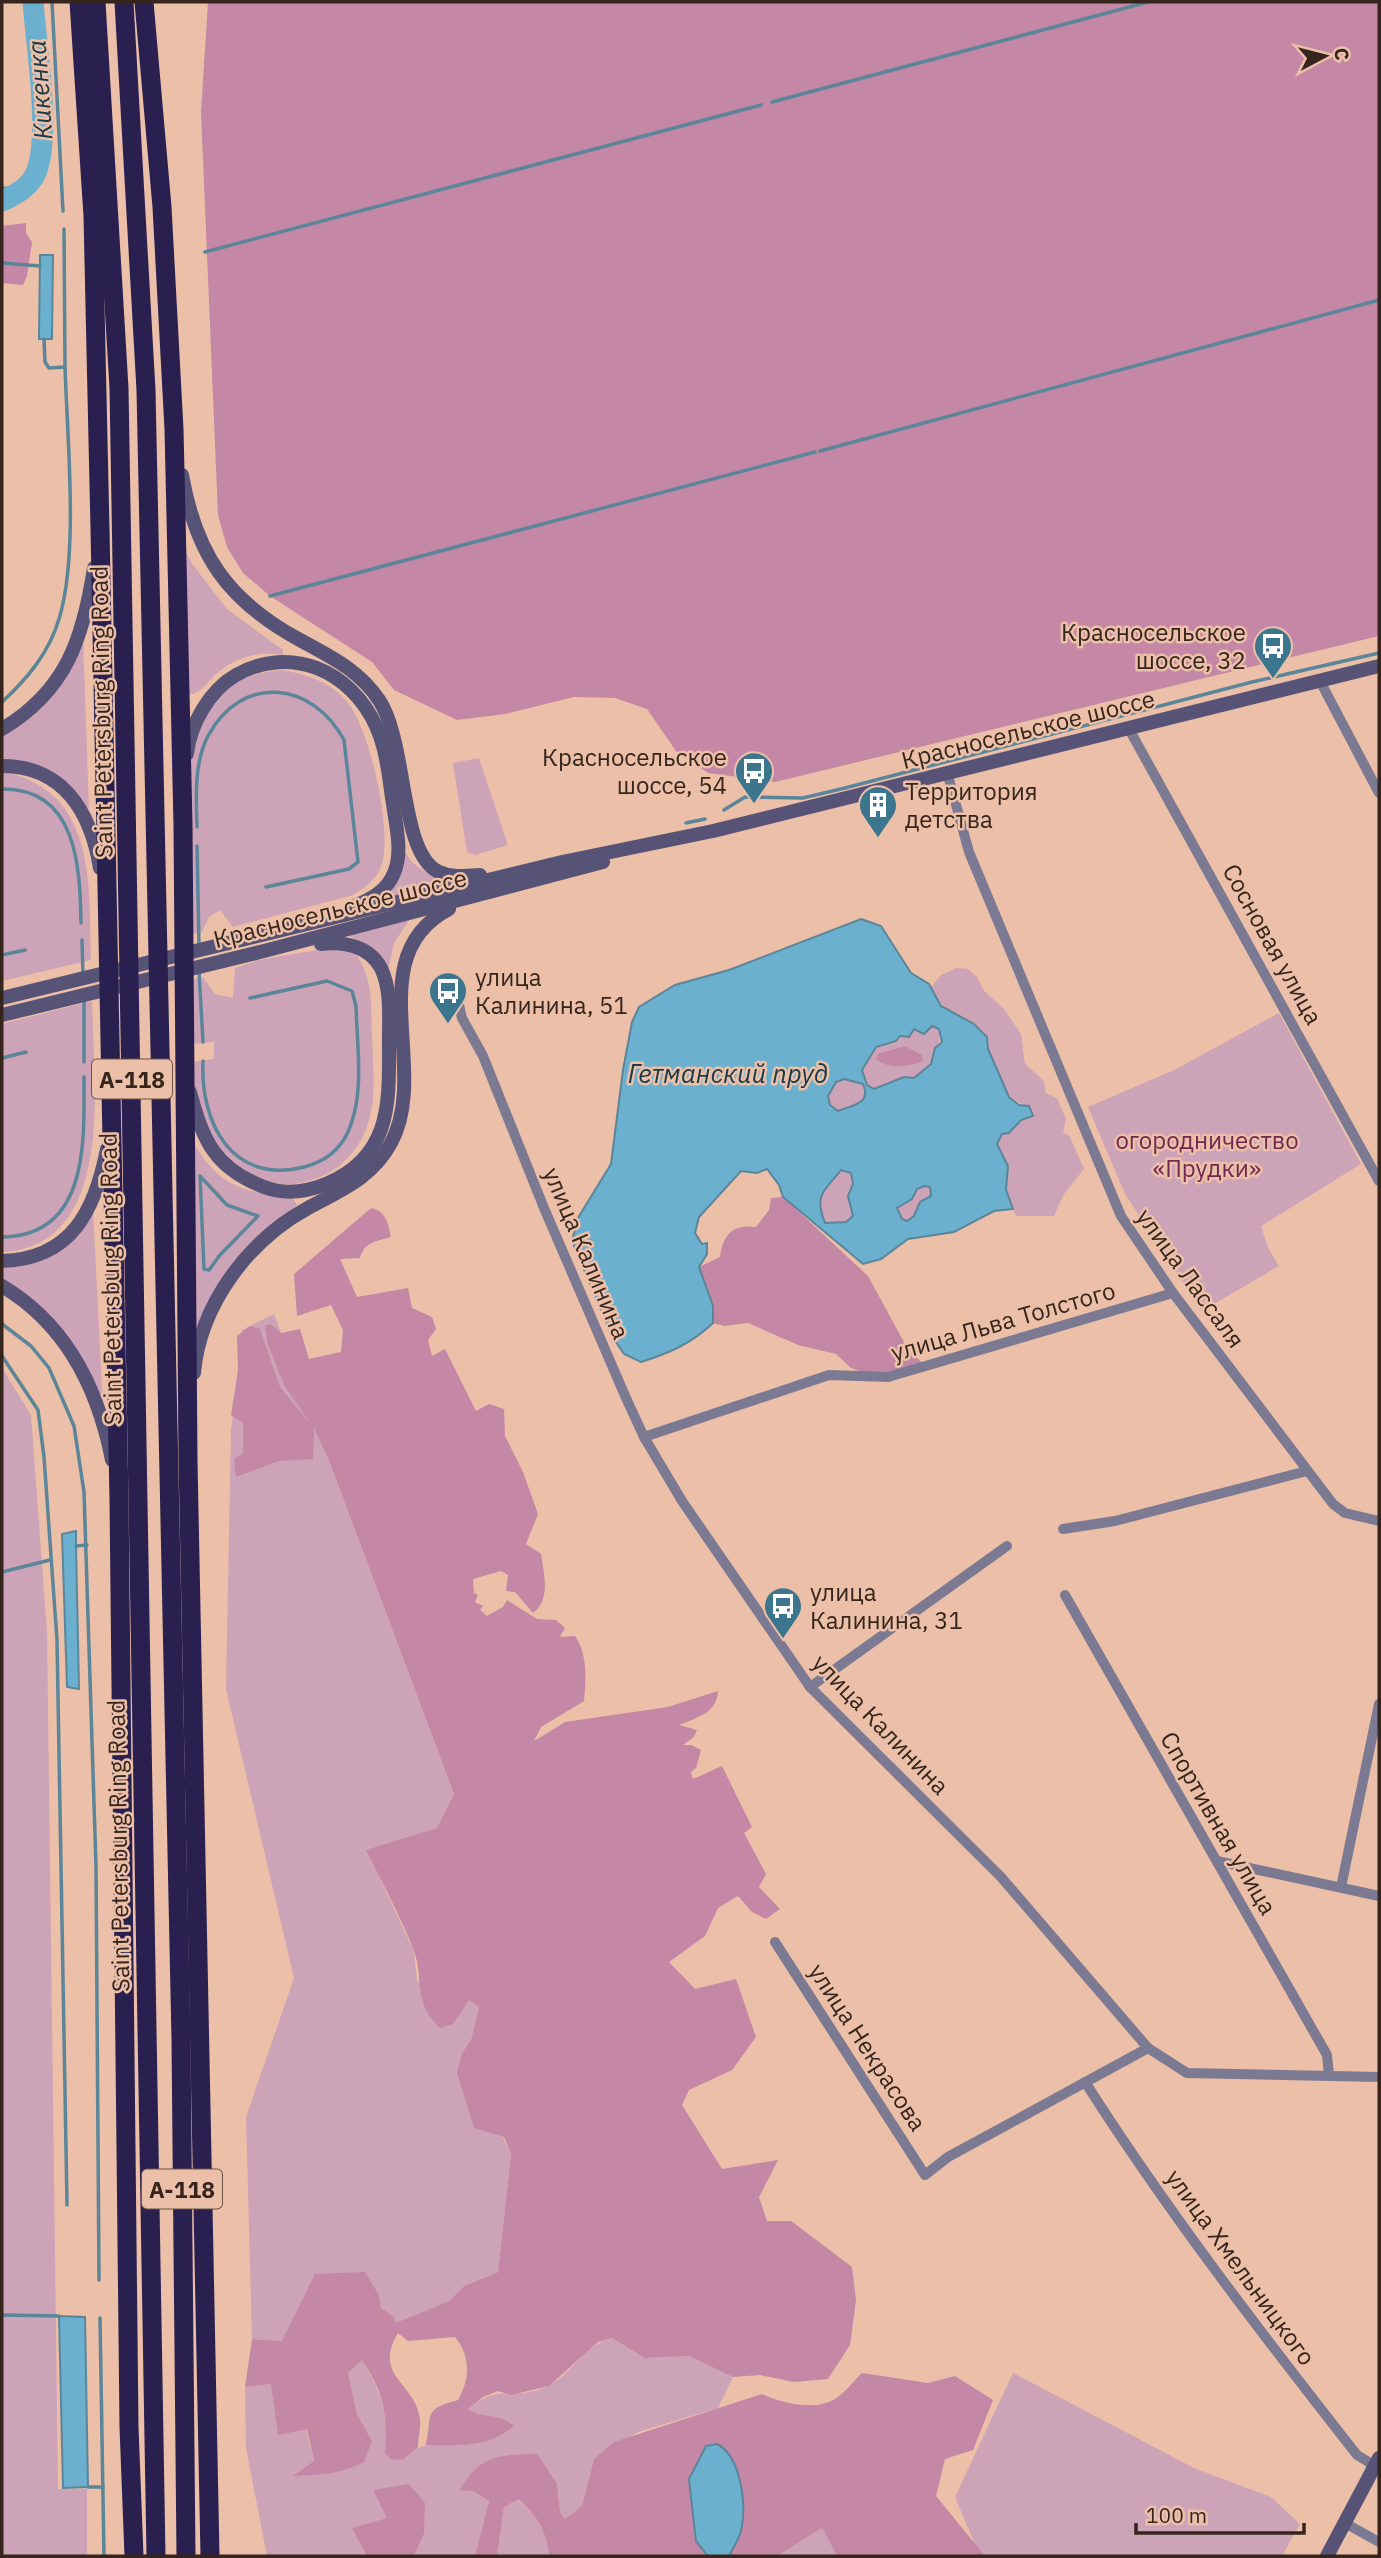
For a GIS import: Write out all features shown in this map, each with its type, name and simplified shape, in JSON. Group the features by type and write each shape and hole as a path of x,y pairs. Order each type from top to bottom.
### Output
{"highway":[{"path":"79,2 93,216 100,529 119,1499 129,2427 134,2556"},
{"name":"Saint Petersburg Ring Road","path":"96,2 119,388 156,2556"},
{"name":"Saint Petersburg Ring Road","path":"124,2 146,390 181,2040 186,2556"},
{"path":"144,2 162,207 174,429 183,825 188,1461 210,2556"},
{"path":"181,2040 196,1810"},
{"path":"133,2519 151,2318"}],"main road":[{"path":"174,429 187,506 201,547 215,571 268,622 346,665 365,681 381,703 394,733 413,841 422,857 437,871 457,877 562,862"},
{"path":"2,729 27,713 47,694 67,666 85,620 100,529"},
{"path":"183,825 188,743 204,707 217,689 246,670 269,661 308,663 327,670 345,684 360,699 371,718 384,752 398,849 395,871 388,885 373,898 305,925"},
{"name":"Красносельское шоссе","path":"2,1016 470,898 688,836 1379,666"},
{"path":"2,766 18,766 47,777 70,794 86,817 94,836 108,932"},
{"name":"Красносельское шоссе","path":"2,995 32,991 562,862 688,836"},
{"path":"188,1461 195,1360 219,1295 251,1252 291,1219 362,1178 391,1142 402,1095 402,991 404,962 409,946 418,930 436,916 470,898"},
{"path":"186,1075 203,1137 216,1157 249,1181 274,1191 315,1189 342,1178 365,1159 379,1137 386,1119 389,1085 388,989 380,967 368,953 336,942 264,951"},
{"path":"2,1261 37,1256 65,1241 82,1222 96,1193 110,1130"},
{"path":"2,1286 47,1322 73,1351 100,1413 119,1499"},
{"path":"1327,2556 1377,2462"}],"street":[{"path":"1320,681 1379,793"},
{"name":"Сосновая улица","path":"1129,729 1379,1181"},
{"name":"улица Лассаля","path":"947,772 969,852 1121,1216 1174,1293 1333,1504 1345,1514 1379,1521"},
{"name":"улица Калинина","path":"454,984 462,1018 483,1056 551,1226 644,1437 682,1501 810,1688 1001,1877 1148,2048 1187,2073 1379,2077"},
{"name":"улица Льва Толстого","path":"644,1437 829,1375 888,1377 1174,1293"},
{"path":"1063,1529 1115,1521 1307,1471"},
{"path":"810,1688 1007,1546"},
{"name":"Спортивная улица","path":"1065,1595 1328,2055 1329,2075"},
{"path":"1341,1887 1379,1704"},
{"path":"1217,1861 1379,1896"},
{"name":"улица Некрасова","path":"775,1942 925,2175 948,2157 1085,2082"},
{"path":"1085,2082 1148,2048"},
{"name":"улица Хмельницкого","path":"1085,2082 1129,2151 1258,2329 1357,2455 1377,2462"},
{"path":"1345,2523 1379,2542"}],"green space":[{"path":"178,538 193,565 227,609 283,650 283,655 255,655 238,660 215,675 201,690 189,695"},
{"path":"83,638 89,809 70,791 39,769 2,758 2,737 17,725"},
{"path":"282,670 326,684 342,696 356,716 378,784 384,834 384,854 380,869 372,881 353,895 233,927 220,910 209,917 202,932 189,935 187,804 190,768 197,735 209,708 226,688 253,675"},
{"path":"479,758 508,845 475,855 467,852 453,763"},
{"path":"2,772 33,782 56,798 71,819 81,844 87,872 91,960 2,981"},
{"path":"405,852 416,865 446,886 381,900"},
{"path":"410,919 394,943 388,970 373,948 345,934"},
{"path":"323,949 354,952 368,982 373,1076 372,1102 367,1126 349,1156 333,1170 314,1179 294,1184 254,1178 235,1168 219,1153 203,1122 194,1085 193,1062 214,1059 214,1042 193,1044 191,980 203,977 215,994 233,998 235,968 259,960"},
{"path":"956,968 968,969 977,977 984,991 1004,1009 1021,1034 1025,1064 1044,1081 1046,1093 1057,1098 1066,1119 1063,1133 1069,1135 1084,1169 1064,1194 1054,1216 1016,1216 1006,1190 1008,1166 997,1145 1002,1134 1009,1133 1021,1120 1033,1116 1029,1106 1013,1099 1001,1084 986,1037 980,1029 941,1004 935,996 931,987 941,975"},
{"path":"92,1001 95,1113 91,1154 82,1191 65,1221 39,1243 2,1252 2,1024"},
{"name":"огородничество «Прудки»","path":"1279,1013 1361,1164 1261,1226 1268,1248 1279,1266 1202,1311 1125,1194 1088,1107 1174,1070"},
{"path":"932,1026 939,1028 939,1043 926,1070 912,1078 897,1080 874,1089 867,1085 861,1071 876,1047 896,1041 914,1029 927,1030"},
{"path":"844,1079 863,1084 865,1096 859,1103 838,1111 830,1105 828,1096 836,1082"},
{"path":"189,1135 209,1166 220,1176 244,1189 293,1199 297,1205 251,1243 232,1263 197,1327 192,1326"},
{"path":"841,1170 851,1173 853,1216 846,1222 825,1222 821,1198"},
{"path":"930,1187 932,1195 920,1202 914,1216 907,1221 902,1219 897,1208 912,1199 917,1189"},
{"path":"93,1211 103,1408 93,1384 2,1281 2,1266 20,1263"},
{"path":"274,1314 454,1794 437,1828 367,1851 414,1951 417,1980 453,2023 469,2000 479,2007 471,2040 462,2053 511,2154 498,2272 464,2286 449,2301 395,2324 393,2316 381,2308 379,2295 282,2341 252,2339 246,2117 294,1978 226,1689 231,1432 242,1330"},
{"path":"2,1368 31,1415 47,1632 58,2489 87,2489 87,2556 2,2556"},
{"path":"612,2338 645,2358 689,2356 733,2377 718,2408 638,2432 594,2459 582,2506 565,2519 560,2512 557,2484 473,2491 489,2501 475,2556 414,2556 424,2534 388,2518 353,2528 367,2556 267,2556 246,2448 245,2387 271,2384 306,2429 314,2462 295,2475 372,2441 357,2414 348,2373 362,2359 382,2405 385,2454 404,2459 423,2446 484,2441 505,2433 514,2424 468,2409 490,2396 526,2393 548,2386 594,2347"},
{"path":"1013,2373 1194,2468 1271,2497 1300,2524 1282,2556 980,2556 955,2497"},
{"path":"519,2499 540,2524 549,2556 497,2556 504,2507"},
{"path":"822,2528 837,2556 777,2556"}],"shaded area":[{"path":"208,2 1379,2 1379,636 775,782 708,773 676,751 647,709 615,698 574,697 505,714 457,720 394,690 372,662 270,596 243,573 227,547 218,515 201,112"},
{"path":"26,223 26,233 32,242 27,276 23,285 3,283 2,226"},
{"path":"905,1046 922,1055 923,1061 899,1066 887,1065 876,1059 878,1054"},
{"path":"783,1197 868,1276 905,1344 922,1363 900,1371 869,1375 851,1368 836,1354 798,1345 748,1323 724,1326 713,1323 713,1306 699,1267 720,1257 730,1232 741,1227 756,1227 769,1210 771,1198"},
{"path":"371,1208 383,1215 391,1237 368,1245 360,1258 340,1259 357,1297 408,1288 412,1308 432,1317 436,1329 428,1340 432,1356 445,1349 476,1411 489,1404 504,1409 505,1436 523,1472 538,1514 526,1544 541,1554 545,1586 539,1608 533,1613 515,1592 506,1591 508,1575 501,1571 473,1579 474,1593 478,1595 475,1602 483,1606 480,1610 487,1616 503,1607 507,1600 537,1619 556,1620 565,1628 560,1637 575,1636 582,1651 584,1701 541,1727 534,1741 565,1722 668,1707 718,1691 710,1709 679,1725 697,1730 694,1737 683,1745 691,1745 701,1750 696,1768 691,1772 693,1779 722,1766 752,1827 744,1833 766,1874 759,1887 780,1909 766,1919 752,1912 738,1896 718,1908 705,1936 669,1962 695,1989 736,1979 756,2037 732,2070 689,2090 682,2105 722,2169 778,2160 759,2197 767,2221 791,2221 852,2267 856,2300 850,2345 828,2379 794,2382 760,2375 733,2377 689,2356 645,2358 612,2338 598,2342 549,2386 511,2395 498,2391 483,2397 468,2409 501,2418 514,2425 496,2438 461,2445 426,2445 431,2414 439,2407 458,2400 465,2384 467,2368 464,2352 455,2337 408,2341 398,2333 391,2348 390,2359 397,2378 417,2406 420,2419 418,2447 404,2459 393,2460 385,2454 383,2405 376,2383 362,2360 348,2373 357,2414 372,2441 364,2462 338,2471 293,2476 314,2461 307,2429 278,2435 271,2384 245,2387 252,2339 282,2341 315,2274 365,2272 379,2295 381,2308 393,2316 396,2323 449,2301 464,2286 498,2272 511,2154 504,2137 474,2128 457,2073 462,2053 471,2040 479,2007 469,2000 453,2024 440,2028 431,2018 422,1998 413,1948 366,1850 437,1828 454,1794 328,1458 314,1428 313,1459 279,1461 236,1477 234,1459 243,1453 243,1423 231,1415 238,1371 237,1336 250,1326 260,1329 280,1387 312,1426 284,1385 267,1342 265,1326 270,1324 281,1333 300,1329 309,1359 341,1352 343,1330 331,1305 297,1316 294,1274"},
{"path":"862,2373 928,2383 955,2376 993,2400 973,2450 945,2459 936,2496 985,2556 837,2556 822,2528 777,2556 729,2556 741,2530 696,2541 708,2556 549,2556 540,2524 519,2499 504,2507 497,2556 475,2556 489,2501 473,2491 460,2490 467,2478 483,2463 501,2456 537,2454 557,2484 560,2512 565,2519 582,2506 594,2459 614,2442 762,2394 798,2404 825,2403 841,2395"},
{"path":"409,2484 425,2503 424,2534 414,2556 367,2556 352,2528 387,2518 373,2490"}],"water":[{"path":"40,255 53,255 52,339 39,339"},
{"name":"Гетманский пруд","path":"861,919 881,926 911,973 929,984 941,1006 974,1024 987,1037 988,1049 1009,1097 1019,1105 1029,1106 1033,1116 1021,1120 1009,1133 1002,1134 997,1144 1008,1166 1006,1190 1013,1209 994,1211 954,1232 908,1239 881,1259 863,1264 783,1197 779,1185 767,1169 757,1173 741,1171 699,1217 695,1233 702,1244 707,1243 707,1254 699,1267 713,1306 713,1323 679,1347 641,1362 624,1354 612,1336 572,1241 578,1218 611,1164 623,1070 632,1022 639,1007 675,985 729,970","holes":["932,1026 939,1029 942,1042 935,1048 931,1064 914,1078 904,1077 874,1089 867,1085 862,1070 876,1047 896,1041 900,1036 909,1037 914,1029 924,1034","844,1079 863,1084 863,1100 838,1111 830,1105 828,1096 836,1082","841,1170 851,1173 853,1184 848,1196 853,1216 846,1222 825,1223 820,1205 826,1188","930,1187 931,1196 920,1202 914,1216 907,1221 902,1219 897,1208 912,1199 917,1189"]},
{"path":"76,1531 79,1689 67,1687 62,1534"},
{"path":"59,2316 85,2317 88,2487 63,2488"},
{"path":"717,2444 732,2459 742,2496 741,2531 729,2556 708,2556 696,2541 689,2479 706,2446"}],"waterway":[{"name":"Кикенка","path":"2,201 29,184 40,159 43,116 33,2"},
{"path":"52,2 63,211"},
{"path":"772,102 1148,2"},
{"path":"205,252 761,105"},
{"path":"2,188 22,190"},
{"path":"44,339 45,362 49,368 65,367 64,229"},
{"path":"2,263 40,266"},
{"path":"820,451 1379,300"},
{"path":"2,702 28,675 43,654 55,631 65,592 70,529 65,367"},
{"path":"270,596 815,452"},
{"path":"724,810 745,797 803,798 1252,682 1379,653"},
{"path":"197,827 200,757 208,736 222,716 239,702 258,694 277,692 296,696 314,706 330,720 344,740 358,862 349,869 266,887"},
{"path":"2,789 27,792 46,802 60,816 75,856 81,923"},
{"path":"686,823 705,819"},
{"path":"197,846 199,946"},
{"path":"82,940 83,976"},
{"path":"2,955 25,950"},
{"path":"199,971 203,1042"},
{"path":"203,1061 207,1106 215,1127 225,1144 240,1158 257,1167 279,1170 304,1167 324,1159 340,1145 348,1132 357,1102 356,1006 352,991 327,981 250,998"},
{"path":"84,998 84,1062"},
{"path":"2,1058 26,1052"},
{"path":"2,1237 31,1232 52,1220 67,1202 76,1180 81,1155 84,1077"},
{"path":"200,1176 227,1205 258,1216 209,1270 204,1269 200,1176"},
{"path":"2,1324 31,1346 49,1368 74,1426 84,1492 96,1866 99,2280"},
{"path":"2,1356 38,1410 44,1457 57,1640 67,2205"},
{"path":"76,1546 87,1545"},
{"path":"2,1572 50,1560"},
{"path":"2,2315 59,2316"},
{"path":"100,2318 104,2556"},
{"path":"88,2487 103,2487"}],"place":[{"name":"Красносельское шоссе, 32","path":"1273,680"},
{"name":"Красносельское шоссе, 54","path":"754,805"},
{"name":"Территория детства","path":"878,839"},
{"name":"улица Калинина, 51","path":"448,1025"},
{"name":"улица Калинина, 31","path":"783,1640"}]}
